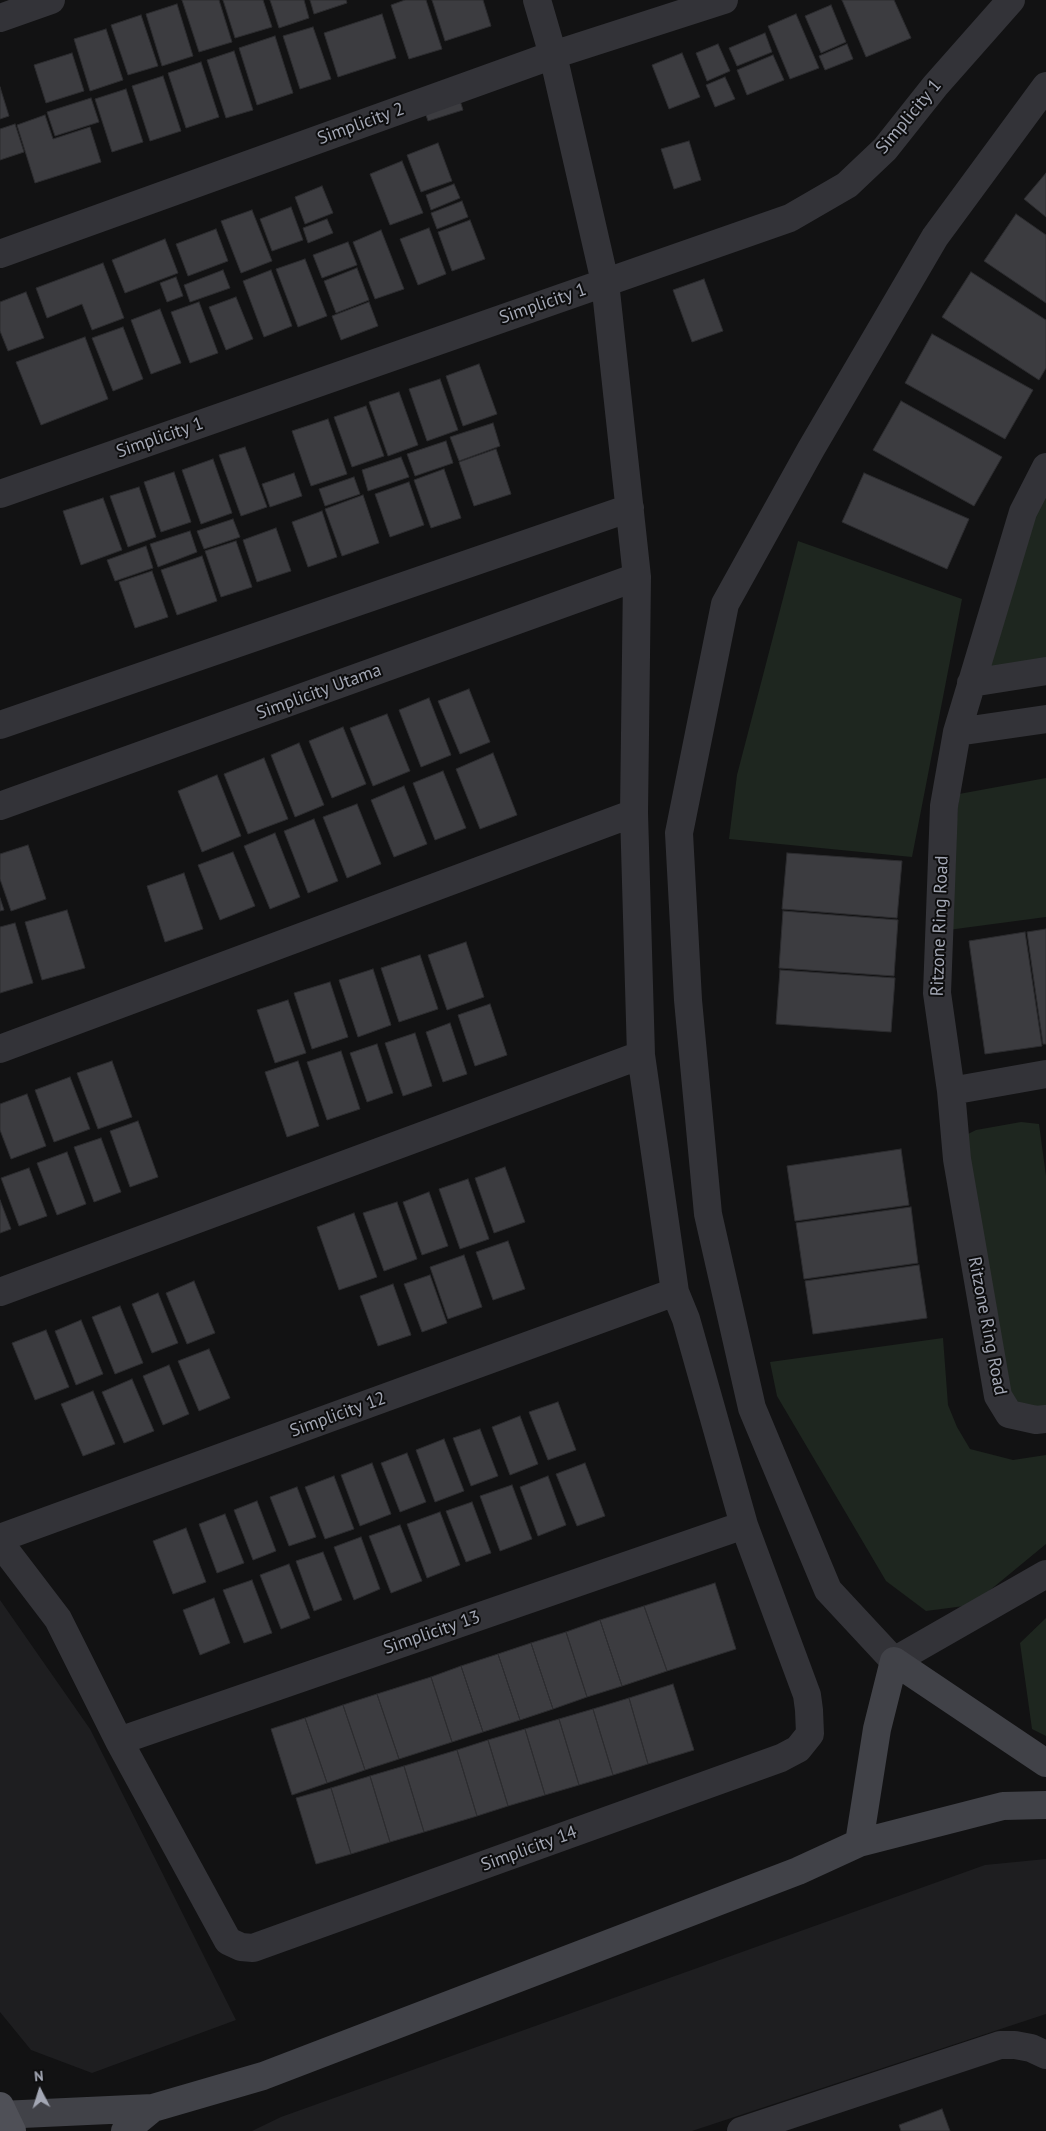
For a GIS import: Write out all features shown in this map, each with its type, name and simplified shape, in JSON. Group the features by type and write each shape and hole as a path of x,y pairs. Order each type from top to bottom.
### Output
{"street":[{"path":"0,18 51,0"},
{"path":"537,0 553,55 605,282 638,577 634,813 641,1054 676,1292 686,1319 744,1525"},
{"name":"Simplicity 2","path":"0,254 553,55 724,0"},
{"name":"Simplicity 1","path":"0,494 790,218 847,185 885,149 935,86 1011,0"},
{"path":"1046,86 934,237 811,449 725,604 679,833 688,1000 708,1214 752,1408 828,1590 894,1660 1046,1763"},
{"name":"Ritzone Ring Road","path":"1046,468 1023,512 957,732 944,806 936,993 951,1092 957,1159 998,1396 1009,1414 1036,1420 1046,1419"},
{"path":"0,725 630,508"},
{"name":"Simplicity Utama","path":"0,806 638,577"},
{"path":"971,683 1046,671"},
{"path":"957,732 1046,720"},
{"path":"0,1048 634,813"},
{"path":"0,1292 641,1054"},
{"path":"951,1092 1046,1074"},
{"name":"Simplicity 12","path":"0,1538 676,1292"},
{"name":"Simplicity 14","path":"119,1741 228,1941 241,1947 253,1948 781,1758 798,1749 810,1734 810,1710 807,1695 744,1525"},
{"name":"Simplicity 13","path":"119,1741 744,1525"},
{"path":"0,1543 58,1619 119,1741"},
{"path":"859,1843 877,1729 894,1660 1046,1574"},
{"path":"4,2116 153,2108 263,2076 798,1871 859,1843 1003,1806 1046,1805"},
{"path":"742,2131 1000,2045 1015,2044 1031,2048 1046,2055"},
{"path":"125,2131 153,2108"}],"shaded area":[{"path":"1046,477 1046,678 986,690 987,645"},
{"path":"798,541 962,599 912,857 729,839 737,775"},
{"path":"1046,778 1046,917 948,930 959,794"},
{"path":"1021,1122 1039,1124 1046,1176 1046,1413 1003,1418 958,1139 976,1130"},
{"path":"943,1338 948,1405 957,1427 970,1449 1013,1460 1046,1455 1046,1544 972,1605 926,1611 886,1581 777,1396 770,1362"},
{"path":"0,1600 90,1729 236,2020 92,2073 31,2050 0,2012"},
{"path":"1046,1618 1046,1736 1032,1729 1020,1643"},
{"path":"1046,1859 1046,2014 692,2131 252,2131 281,2117 985,1865"}],"building":[{"path":"182,0 219,0 232,42 199,52"},
{"path":"223,0 263,0 272,27 235,38"},
{"path":"270,0 304,0 309,18 279,28"},
{"path":"310,0 346,0 347,3 314,14"},
{"path":"405,0 426,0 442,49 409,59 391,5"},
{"path":"432,0 483,0 491,26 445,41"},
{"path":"842,0 894,0 911,38 866,57"},
{"path":"177,4 193,56 162,66 146,14"},
{"path":"831,5 846,42 821,53 805,16"},
{"path":"382,14 396,58 338,77 324,33"},
{"path":"796,14 819,68 790,79 768,26"},
{"path":"141,15 158,66 128,75 111,25"},
{"path":"313,27 331,79 300,89 283,36"},
{"path":"106,29 123,80 90,91 74,39"},
{"path":"765,33 772,52 737,66 729,48"},
{"path":"275,36 293,93 257,105 239,48"},
{"path":"718,44 730,71 707,81 696,53"},
{"path":"847,44 853,59 825,70 819,56"},
{"path":"234,51 253,110 226,118 207,60"},
{"path":"72,53 84,91 46,103 34,65"},
{"path":"682,53 700,97 669,109 652,65"},
{"path":"773,55 784,80 747,95 737,70"},
{"path":"201,62 219,117 186,128 168,73"},
{"path":"163,76 181,131 150,141 132,86"},
{"path":"725,77 735,99 715,107 706,85"},
{"path":"0,87 9,116 0,119"},
{"path":"126,89 143,142 112,152 95,99"},
{"path":"457,91 463,110 428,121 422,103"},
{"path":"91,98 99,122 55,136 47,112"},
{"path":"45,115 53,139 90,127 101,162 35,183 17,125"},
{"path":"15,124 24,152 0,160 0,129"},
{"path":"689,141 701,180 674,189 661,149"},
{"path":"438,143 452,181 421,192 407,155"},
{"path":"402,161 423,213 390,225 370,174"},
{"path":"1046,173 1046,217 1024,199"},
{"path":"454,184 460,198 431,210 426,195"},
{"path":"322,186 333,213 305,224 295,197"},
{"path":"462,201 468,217 437,229 431,213"},
{"path":"291,207 303,240 272,251 260,219"},
{"path":"252,210 272,261 241,273 221,221"},
{"path":"1016,214 1046,235 1046,303 984,261"},
{"path":"327,219 333,233 308,243 303,228"},
{"path":"470,220 485,259 452,271 438,232"},
{"path":"429,228 446,274 418,285 400,239"},
{"path":"216,229 228,261 188,276 176,244"},
{"path":"381,230 404,289 375,299 353,242"},
{"path":"165,239 178,273 125,293 112,260"},
{"path":"348,242 357,265 322,278 313,255"},
{"path":"305,259 327,316 298,327 276,269"},
{"path":"103,263 124,318 92,330 82,304 47,318 36,288"},
{"path":"357,268 369,300 336,313 324,281"},
{"path":"223,270 230,288 190,302 184,285"},
{"path":"271,270 292,326 264,337 243,281"},
{"path":"971,272 1046,320 1046,368 1039,380 942,317"},
{"path":"176,277 183,296 167,302 160,283"},
{"path":"704,279 723,331 692,342 673,290"},
{"path":"26,292 44,338 8,351 0,331 0,302"},
{"path":"236,297 253,339 226,350 209,307"},
{"path":"199,302 218,353 190,363 171,312"},
{"path":"369,302 378,326 341,340 332,316"},
{"path":"160,309 181,363 151,374 131,320"},
{"path":"123,327 143,379 113,391 92,338"},
{"path":"932,334 1033,390 1005,439 905,383"},
{"path":"85,337 108,399 41,425 16,362"},
{"path":"479,364 497,414 463,426 446,376"},
{"path":"440,379 458,430 427,441 409,389"},
{"path":"399,392 418,445 388,456 369,402"},
{"path":"901,401 1002,457 974,506 873,450"},
{"path":"366,406 384,456 352,467 334,417"},
{"path":"328,419 347,474 311,486 292,431"},
{"path":"493,423 500,446 459,461 450,437"},
{"path":"446,441 453,463 415,476 407,454"},
{"path":"245,447 267,507 241,516 219,455"},
{"path":"496,449 511,494 474,506 459,462"},
{"path":"401,457 409,477 368,491 362,470"},
{"path":"213,459 232,513 201,524 182,470"},
{"path":"444,469 461,518 431,528 414,480"},
{"path":"174,472 191,522 161,532 144,482"},
{"path":"294,473 302,496 270,507 262,484"},
{"path":"864,473 969,519 947,569 842,522"},
{"path":"354,477 360,494 325,506 319,489"},
{"path":"409,482 424,525 390,537 375,494"},
{"path":"139,487 156,537 128,547 110,496"},
{"path":"363,495 379,543 342,556 325,509"},
{"path":"103,498 122,550 81,565 63,511"},
{"path":"322,511 337,557 308,567 292,522"},
{"path":"233,519 240,537 204,549 197,531"},
{"path":"276,528 291,571 257,582 243,540"},
{"path":"190,531 197,552 158,567 150,544"},
{"path":"236,541 252,587 221,597 205,551"},
{"path":"146,546 153,568 115,581 107,560"},
{"path":"202,556 217,601 177,615 161,570"},
{"path":"152,571 168,617 135,628 119,582"},
{"path":"469,689 490,742 460,754 438,701"},
{"path":"429,698 451,755 421,767 399,710"},
{"path":"387,714 410,771 373,786 350,728"},
{"path":"343,727 366,784 332,798 309,741"},
{"path":"299,743 324,805 295,817 271,755"},
{"path":"493,753 517,815 480,829 456,769"},
{"path":"264,758 288,819 248,834 224,774"},
{"path":"443,771 466,828 435,840 413,783"},
{"path":"217,775 241,836 202,852 178,791"},
{"path":"404,786 427,844 394,857 371,800"},
{"path":"357,804 381,864 347,878 323,817"},
{"path":"314,819 338,881 308,893 284,831"},
{"path":"275,833 300,897 270,909 244,846"},
{"path":"28,845 46,899 11,911 0,879 0,854"},
{"path":"233,852 255,906 220,920 198,865"},
{"path":"787,853 902,861 897,918 782,909"},
{"path":"184,873 203,929 165,942 147,886"},
{"path":"0,898 4,910 0,911"},
{"path":"67,910 85,968 42,980 25,922"},
{"path":"783,911 898,920 894,976 779,968"},
{"path":"15,923 33,983 0,993 0,927"},
{"path":"1046,929 1046,1044 1043,1044 1027,932"},
{"path":"1025,932 1042,1046 985,1054 969,941"},
{"path":"466,942 484,997 447,1010 428,955"},
{"path":"420,955 438,1009 399,1022 381,968"},
{"path":"373,969 391,1025 358,1037 339,980"},
{"path":"780,970 895,978 891,1032 776,1024"},
{"path":"330,982 348,1037 312,1049 294,993"},
{"path":"288,1000 306,1053 275,1063 257,1010"},
{"path":"490,1004 507,1055 475,1066 458,1015"},
{"path":"450,1023 467,1074 443,1082 426,1032"},
{"path":"415,1033 432,1086 403,1096 385,1043"},
{"path":"377,1044 393,1093 367,1102 350,1053"},
{"path":"341,1051 360,1109 327,1120 307,1062"},
{"path":"112,1061 132,1117 98,1129 77,1073"},
{"path":"298,1061 319,1126 287,1137 265,1072"},
{"path":"70,1077 90,1129 54,1142 35,1090"},
{"path":"27,1094 46,1146 11,1159 0,1130 0,1104"},
{"path":"138,1121 158,1177 130,1187 110,1131"},
{"path":"101,1138 121,1192 94,1202 74,1147"},
{"path":"901,1149 909,1205 795,1221 787,1166"},
{"path":"67,1152 86,1204 57,1215 37,1163"},
{"path":"505,1167 525,1222 494,1233 475,1178"},
{"path":"29,1168 47,1216 19,1226 1,1178"},
{"path":"468,1179 489,1239 460,1249 439,1189"},
{"path":"429,1192 448,1246 422,1255 403,1202"},
{"path":"0,1200 11,1229 0,1233"},
{"path":"397,1202 417,1259 384,1271 363,1213"},
{"path":"911,1207 918,1263 804,1279 796,1223"},
{"path":"354,1213 377,1277 339,1290 317,1227"},
{"path":"508,1241 525,1289 493,1300 476,1252"},
{"path":"464,1255 482,1307 448,1319 430,1267"},
{"path":"919,1265 927,1318 813,1334 805,1281"},
{"path":"430,1275 447,1323 422,1332 404,1284"},
{"path":"194,1281 215,1333 187,1344 166,1293"},
{"path":"393,1284 411,1335 378,1346 360,1296"},
{"path":"158,1293 178,1343 152,1353 132,1304"},
{"path":"120,1306 143,1363 115,1374 92,1317"},
{"path":"81,1320 103,1374 76,1385 55,1331"},
{"path":"46,1330 69,1387 35,1400 12,1343"},
{"path":"209,1349 230,1398 199,1411 178,1361"},
{"path":"169,1365 189,1414 163,1425 143,1376"},
{"path":"132,1379 154,1431 124,1443 102,1392"},
{"path":"93,1391 115,1444 83,1456 61,1404"},
{"path":"558,1402 576,1450 548,1460 529,1412"},
{"path":"520,1416 538,1464 510,1475 492,1427"},
{"path":"480,1429 498,1476 471,1486 453,1438"},
{"path":"444,1439 464,1491 435,1502 416,1450"},
{"path":"407,1453 426,1502 400,1512 381,1463"},
{"path":"372,1463 391,1514 360,1526 341,1475"},
{"path":"585,1463 605,1516 577,1526 556,1474"},
{"path":"334,1476 354,1529 325,1539 305,1487"},
{"path":"548,1476 566,1525 538,1536 520,1487"},
{"path":"512,1485 532,1539 500,1551 480,1496"},
{"path":"297,1487 316,1537 289,1546 270,1497"},
{"path":"257,1501 276,1551 253,1560 234,1510"},
{"path":"472,1502 491,1553 466,1562 446,1511"},
{"path":"440,1512 460,1565 427,1578 407,1524"},
{"path":"225,1514 244,1563 217,1573 199,1524"},
{"path":"400,1525 422,1581 391,1593 369,1536"},
{"path":"186,1528 206,1582 173,1594 153,1541"},
{"path":"361,1537 380,1589 354,1600 334,1547"},
{"path":"323,1552 342,1600 314,1611 296,1561"},
{"path":"289,1564 310,1618 281,1629 260,1575"},
{"path":"252,1580 272,1633 244,1643 223,1590"},
{"path":"715,1583 736,1649 667,1671 644,1606"},
{"path":"214,1598 230,1643 200,1655 183,1610"},
{"path":"644,1606 667,1671 622,1686 600,1620"},
{"path":"600,1620 622,1686 587,1697 566,1632"},
{"path":"566,1632 587,1697 553,1709 531,1643"},
{"path":"531,1643 553,1709 520,1720 498,1654"},
{"path":"498,1654 520,1720 483,1732 461,1666"},
{"path":"461,1666 483,1732 452,1742 431,1677"},
{"path":"431,1677 452,1742 399,1759 377,1694"},
{"path":"673,1684 694,1750 648,1764 629,1698"},
{"path":"377,1694 399,1759 365,1770 343,1705"},
{"path":"629,1698 648,1764 613,1775 593,1709"},
{"path":"343,1705 365,1770 327,1783 305,1718"},
{"path":"593,1709 613,1775 579,1785 559,1719"},
{"path":"305,1718 327,1783 292,1795 271,1729"},
{"path":"559,1719 579,1785 545,1795 525,1729"},
{"path":"525,1729 545,1795 508,1806 488,1740"},
{"path":"488,1740 508,1806 477,1816 457,1750"},
{"path":"457,1750 477,1816 424,1832 404,1766"},
{"path":"404,1766 424,1832 390,1842 370,1776"},
{"path":"370,1776 390,1842 351,1854 331,1788"},
{"path":"331,1788 351,1854 316,1864 296,1798"},
{"path":"942,2109 950,2131 901,2131 899,2125"}]}
